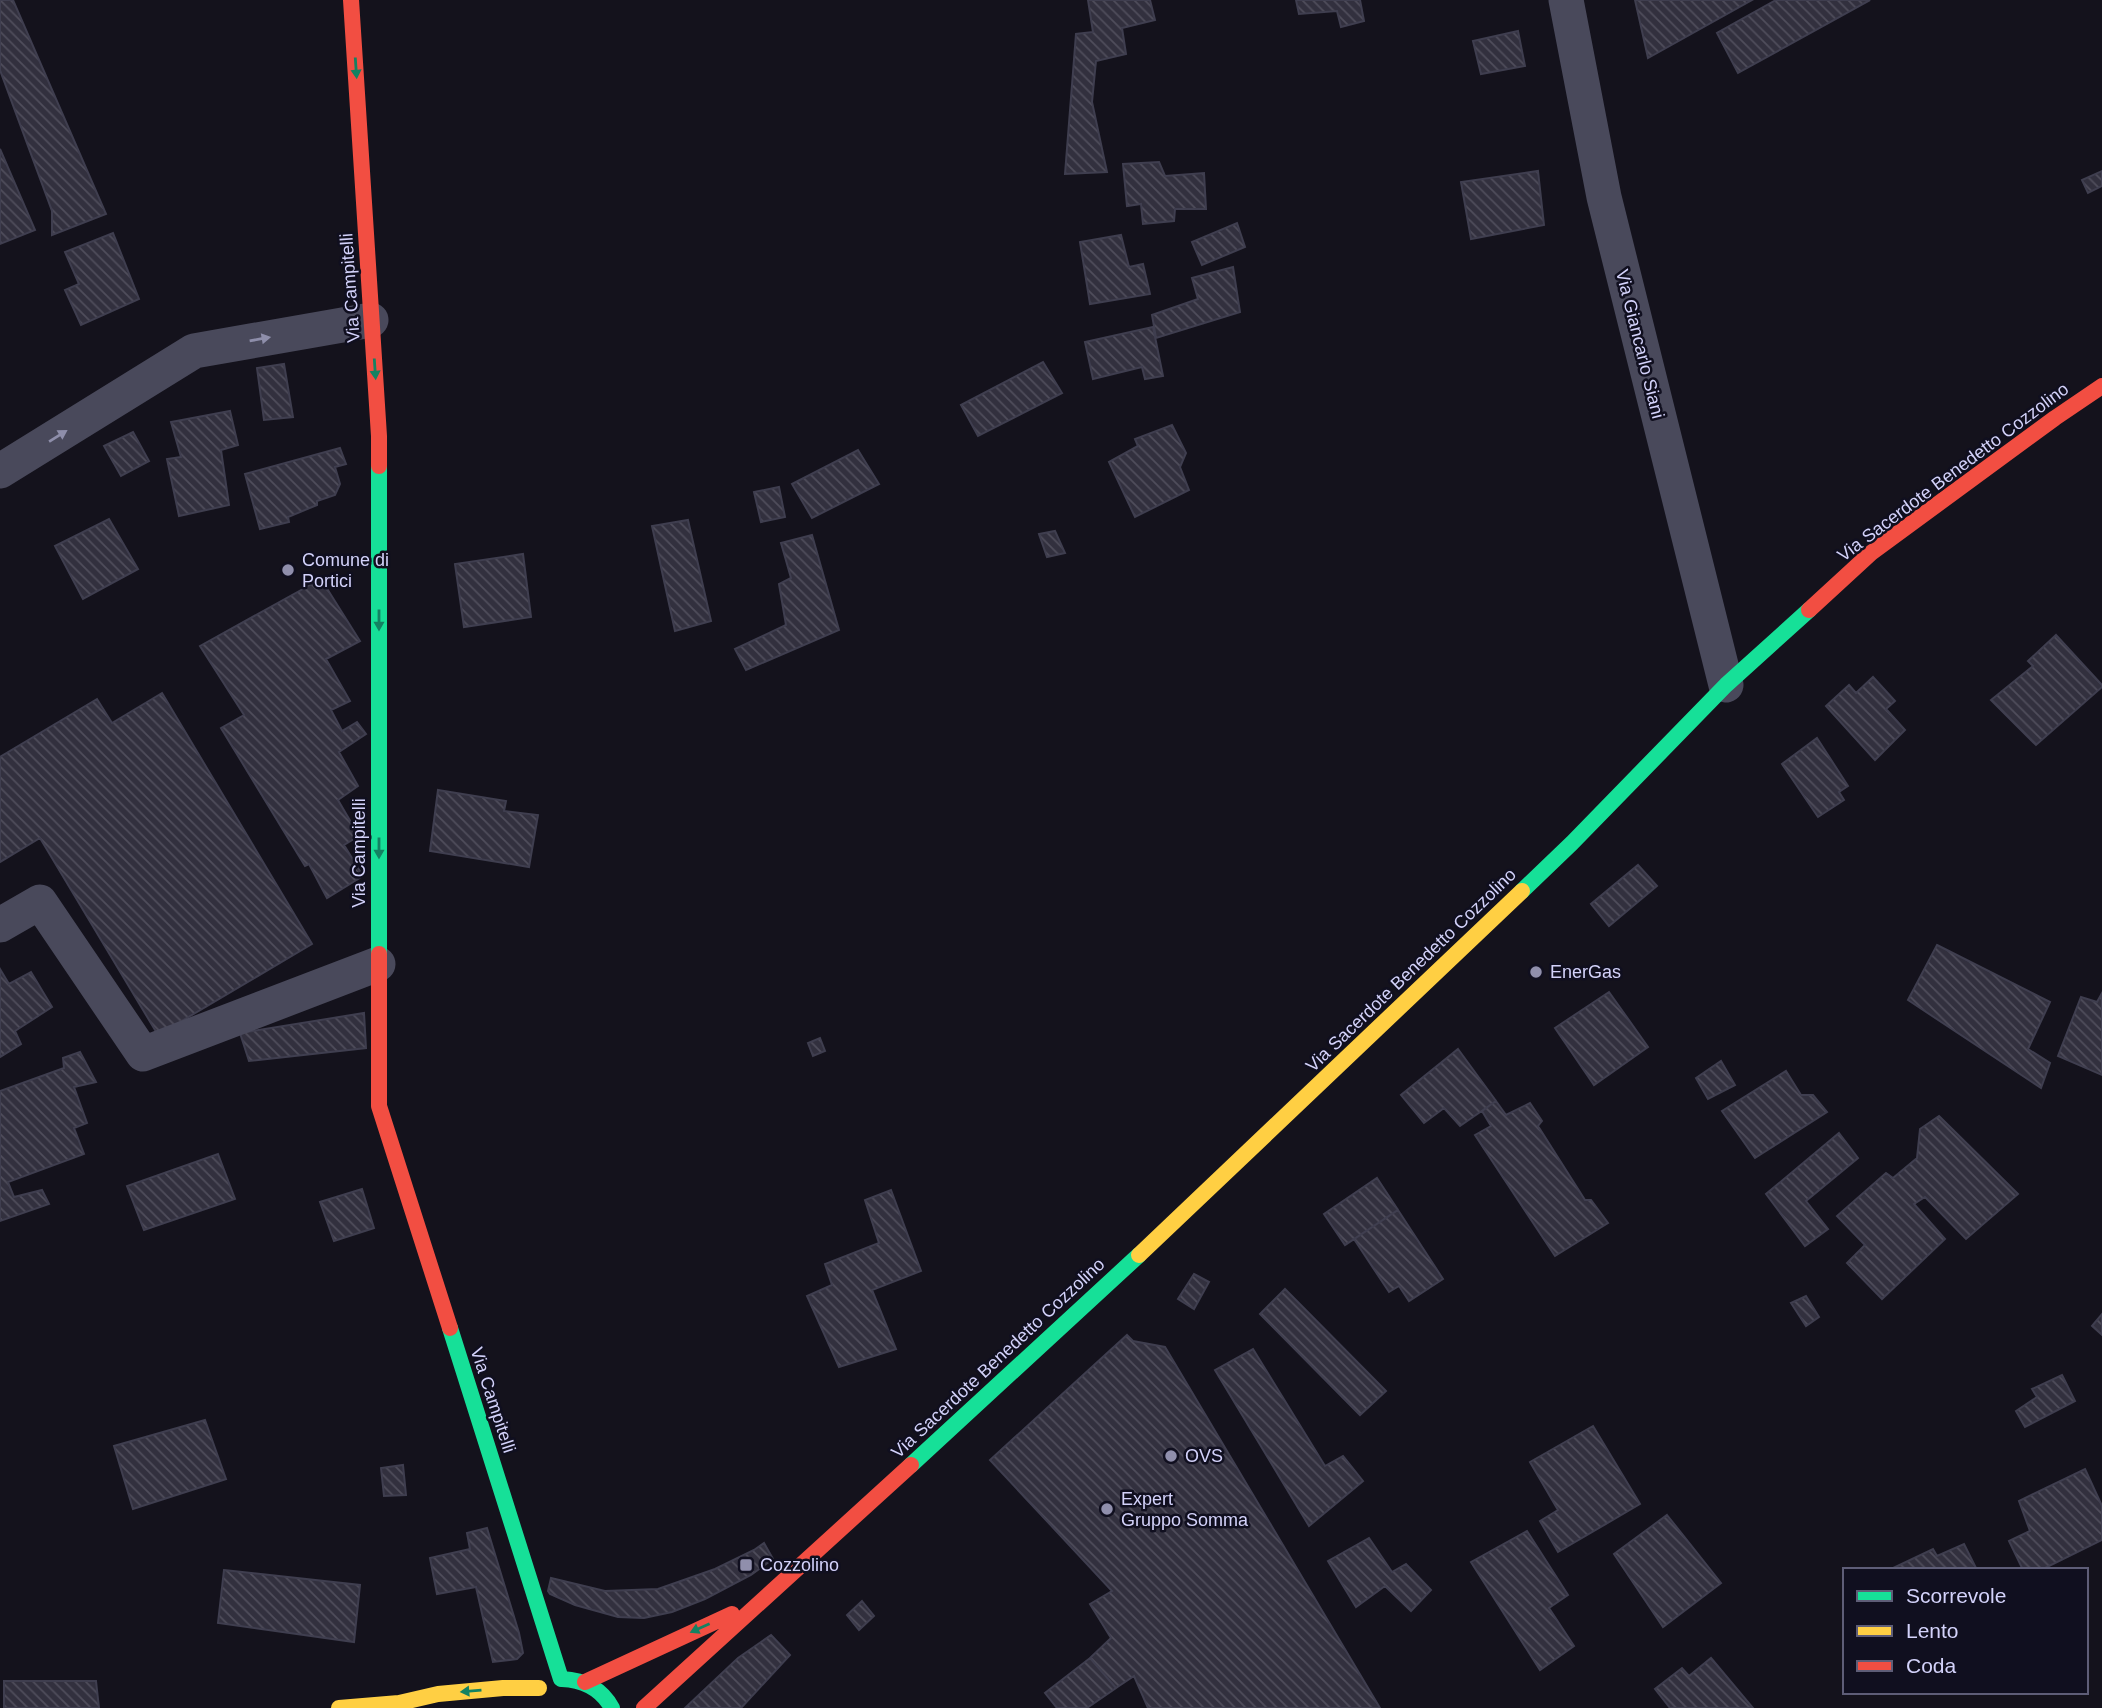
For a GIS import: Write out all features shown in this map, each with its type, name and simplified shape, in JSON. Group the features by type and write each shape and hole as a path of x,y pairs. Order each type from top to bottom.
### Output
{"street":[{"name":"Via Campitelli","path":"351,0 379,436 379,1106 561,1679"},
{"name":"Via Giancarlo Siani","path":"1566,0 1604,197 1726,685"},
{"path":"0,471 194,351 371,320"},
{"name":"Via Sacerdote Benedetto Cozzolino","path":"644,1708 1194,1204 1572,843 1726,685 1871,553 2102,386"},
{"path":"0,925 40,902 143,1054 378,964"},
{"name":"Via Sacerdote Benedetto Cozzolino","path":"585,1682 763,1601"},
{"path":"341,1708 403,1706 438,1694 503,1688 539,1688 561,1679 585,1682 599,1690 612,1708"},
{"path":"527,1700 539,1688"}],"building":[{"path":"0,0 13,0 106,214 52,235 52,211 0,70"},
{"path":"1088,0 1150,0 1155,20 1122,28 1126,54 1096,61 1092,102 1107,172 1065,174 1076,34 1093,32"},
{"path":"1296,0 1360,0 1364,21 1341,27 1337,11 1299,14"},
{"path":"1635,0 1752,0 1648,58"},
{"path":"1776,0 1870,0 1738,73 1717,33"},
{"path":"1518,31 1525,66 1481,74 1473,41"},
{"path":"0,149 35,230 0,244"},
{"path":"1159,162 1165,176 1204,173 1206,209 1175,209 1174,221 1143,224 1141,204 1127,206 1123,164"},
{"path":"1538,171 1544,225 1471,239 1461,182"},
{"path":"2102,171 2102,186 2088,193 2082,180"},
{"path":"1237,223 1245,247 1202,265 1192,242"},
{"path":"113,233 139,299 81,325 65,290 79,284 65,252"},
{"path":"1121,235 1129,267 1143,264 1150,294 1090,304 1080,242"},
{"path":"1233,267 1240,312 1156,338 1152,315 1198,299 1192,278"},
{"path":"1153,327 1163,376 1145,379 1142,367 1093,379 1085,342"},
{"path":"1043,362 1062,393 978,436 961,405"},
{"path":"284,364 293,417 264,420 257,368"},
{"path":"230,411 238,445 221,450 229,505 179,516 167,459 181,457 171,422"},
{"path":"1172,425 1186,453 1180,467 1189,490 1135,517 1109,462 1138,446 1135,439"},
{"path":"133,432 149,461 121,476 104,446"},
{"path":"340,448 346,464 335,467 340,484 335,495 317,501 317,505 288,517 289,522 260,529 245,474"},
{"path":"858,450 879,484 812,518 792,484"},
{"path":"779,487 785,517 761,522 754,492"},
{"path":"109,519 138,569 83,599 55,546"},
{"path":"688,520 711,621 675,631 652,526"},
{"path":"1055,531 1065,553 1047,557 1039,534"},
{"path":"812,535 839,630 746,670 735,649 786,625 779,584 791,578 781,543"},
{"path":"523,554 531,617 464,627 455,564"},
{"path":"321,579 360,641 326,659 350,701 331,710 342,731 357,722 366,734 339,752 358,786 338,800 359,836 344,845 363,876 327,898 309,864 305,866 221,728 244,715 200,646"},
{"path":"2056,635 2102,687 2036,745 1991,700 2033,666 2028,661"},
{"path":"1873,677 1895,701 1886,709 1905,730 1875,760 1826,706 1849,685 1856,693"},
{"path":"162,693 312,944 158,1035 40,838 0,862 0,757 97,699 112,723"},
{"path":"1817,738 1848,786 1839,792 1844,800 1818,817 1782,764"},
{"path":"438,790 506,801 504,811 538,815 529,867 430,851"},
{"path":"1638,865 1657,886 1609,926 1591,904"},
{"path":"1937,945 2050,1002 2028,1049 2050,1063 2041,1088 1908,1000"},
{"path":"0,969 9,984 31,972 52,1007 15,1031 21,1044 0,1057"},
{"path":"1609,992 1648,1047 1594,1085 1555,1028"},
{"path":"2102,993 2102,1075 2058,1056 2081,997 2097,1002"},
{"path":"364,1013 366,1048 249,1061 240,1033"},
{"path":"820,1038 825,1051 813,1056 808,1043"},
{"path":"1458,1049 1496,1101 1460,1126 1444,1108 1424,1123 1401,1095"},
{"path":"80,1052 96,1082 74,1087 87,1123 74,1128 84,1154 8,1182 14,1197 42,1190 49,1204 0,1221 0,1091 64,1068 63,1058"},
{"path":"1721,1061 1735,1085 1708,1099 1696,1078"},
{"path":"1786,1071 1801,1095 1813,1095 1827,1112 1755,1158 1722,1111"},
{"path":"1496,1101 1506,1115 1530,1103 1542,1121 1538,1126 1585,1200 1591,1200 1608,1223 1555,1256 1475,1135 1491,1126 1482,1111"},
{"path":"1939,1116 2018,1194 1966,1239 1925,1197 1914,1204 1945,1239 1882,1299 1847,1263 1865,1245 1837,1216 1886,1173 1893,1178 1917,1158 1920,1129"},
{"path":"1839,1133 1858,1158 1806,1201 1828,1229 1805,1246 1766,1194"},
{"path":"218,1154 235,1199 144,1230 127,1186"},
{"path":"1377,1178 1398,1210 1345,1245 1324,1214"},
{"path":"362,1189 374,1228 334,1241 320,1202"},
{"path":"891,1190 921,1271 872,1290 896,1349 839,1367 807,1296 832,1285 825,1264 879,1243 865,1200"},
{"path":"1398,1210 1443,1279 1409,1301 1399,1286 1389,1292 1354,1239"},
{"path":"1194,1274 1209,1282 1194,1309 1178,1299"},
{"path":"1285,1289 1386,1391 1360,1415 1260,1314"},
{"path":"1806,1296 1819,1317 1806,1326 1791,1303"},
{"path":"2102,1314 2102,1335 2092,1326"},
{"path":"1127,1335 1133,1341 1165,1347 1380,1708 1148,1708 1134,1676 1116,1688 1090,1658 1111,1638 1090,1604 1112,1591 990,1460"},
{"path":"1253,1349 1325,1466 1343,1456 1363,1481 1309,1526 1215,1370"},
{"path":"2062,1375 2075,1401 2025,1427 2016,1411 2037,1397 2032,1389"},
{"path":"205,1420 226,1479 133,1509 114,1446"},
{"path":"1593,1426 1640,1504 1558,1552 1540,1521 1558,1510 1530,1462"},
{"path":"403,1465 406,1495 384,1496 381,1468"},
{"path":"2085,1469 2102,1506 2102,1540 2045,1568 2022,1568 2009,1541 2030,1531 2019,1501"},
{"path":"1667,1515 1721,1583 1663,1627 1614,1554"},
{"path":"487,1528 519,1633 523,1653 517,1659 493,1662 476,1587 437,1594 430,1558 470,1549 467,1533"},
{"path":"1527,1531 1568,1595 1549,1608 1574,1646 1540,1670 1471,1562"},
{"path":"1369,1538 1392,1572 1406,1564 1431,1590 1411,1611 1385,1586 1356,1607 1328,1561"},
{"path":"764,1543 773,1559 751,1575 705,1599 672,1612 644,1618 618,1617 575,1605 548,1591 551,1578 605,1591 658,1589 715,1569"},
{"path":"1964,1544 1976,1568 1893,1568 1933,1549 1937,1556"},
{"path":"224,1570 360,1585 354,1642 218,1623"},
{"path":"862,1601 874,1616 859,1630 847,1615"},
{"path":"771,1635 790,1655 741,1708 685,1708 738,1658"},
{"path":"1090,1658 1116,1688 1087,1708 1057,1708 1045,1693"},
{"path":"1711,1658 1753,1708 1670,1708 1655,1689 1682,1668 1689,1676"},
{"path":"4,1681 96,1681 99,1708 4,1708"}],"traffic: fast":[{"path":"379,466 379,954"},
{"path":"1522,891 1726,685 1809,610"},
{"path":"911,1465 1139,1255"},
{"path":"450,1328 561,1679"},
{"path":"562,1679 591,1686 603,1695 612,1708"}],"traffic: slow":[{"path":"1139,1255 1522,891"},
{"path":"339,1708 399,1703 438,1694 503,1688 539,1688"}],"traffic: jam":[{"path":"351,0 379,466"},
{"path":"1809,610 1871,553 2102,386"},
{"path":"379,954 379,1106 450,1328"},
{"path":"644,1708 911,1465"},
{"path":"585,1682 732,1614"}],"place":[{"name":"Comune di Portici","path":"288,570"},
{"name":"EnerGas","path":"1536,972"},
{"name":"OVS","path":"1171,1456"},
{"name":"Expert Gruppo Somma","path":"1107,1509"},
{"name":"Cozzolino","path":"746,1565"}]}
